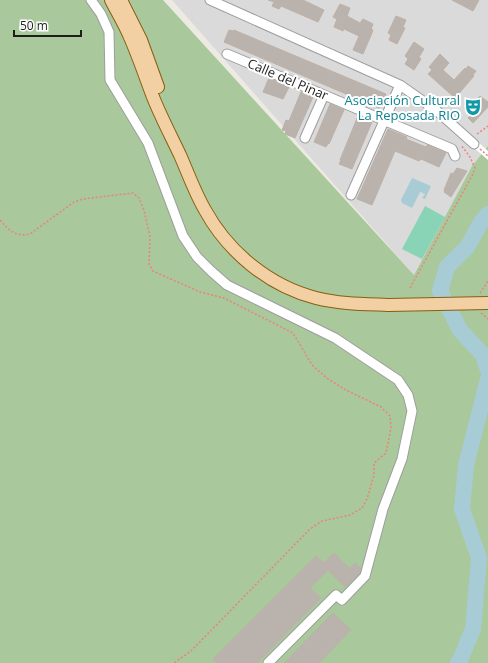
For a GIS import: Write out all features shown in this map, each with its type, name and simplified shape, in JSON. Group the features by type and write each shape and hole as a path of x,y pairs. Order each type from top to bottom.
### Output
{"main road":[{"path":"111,0 128,34 154,99 204,210 226,242 238,255 267,276 284,286 315,298 345,303 388,305 488,303"},
{"path":"121,0 142,40 184,166"}],"street":[{"path":"91,0 101,14 109,32 110,80 148,143 183,236 197,257 227,285 335,338 398,380 408,395 412,411 402,459 383,510 365,576 342,600 336,595 268,663"},
{"path":"116,0 126,20 128,34"},
{"path":"127,0 142,40"},
{"path":"210,0 224,2 400,85 437,111 471,141"},
{"name":"Calle del Pinar","path":"227,54 452,149 455,156"},
{"path":"351,195 400,85"},
{"path":"305,138 324,95"}],"path":[{"path":"471,141 488,126"},
{"path":"410,288 475,168 470,157 457,140"},
{"path":"0,220 11,232 21,236 30,234 74,202 83,199 133,193 139,198 144,210 150,237 148,264 153,271 200,292 224,298 293,333 312,365 328,379 346,390 381,406 390,416 391,428 386,453 374,464 374,476 367,499 362,508 350,515 322,521 310,529 191,651 174,663"}],"shaded area":[{"path":"172,0 488,0 488,146 472,166 414,275"}],"green space":[{"path":"0,0 163,0 414,275 472,166 488,146 488,663 0,663"},
{"path":"425,206 445,217 422,259 402,249"}],"water":[{"path":"412,178 431,186 425,199 422,198 425,194 420,192 412,208 402,203 401,200"}],"pier":[{"path":"477,141 488,151 488,160 472,146"}],"building":[{"path":"268,0 303,0 324,10 318,22 281,6 279,9 272,6 274,2"},
{"path":"452,0 479,0 473,11"},
{"path":"340,4 350,8 347,16 360,23 363,19 373,24 371,29 373,30 372,33 363,54 353,50 359,36 344,29 343,31 334,27 337,19 333,17"},
{"path":"396,16 406,20 403,27 405,28 397,44 389,40 391,35 388,33"},
{"path":"229,30 234,30 386,94 379,108 224,42"},
{"path":"414,42 424,49 419,57 421,59 414,70 405,64 408,59 405,56"},
{"path":"440,54 449,63 443,70 454,80 468,66 476,71 473,75 474,76 455,98 428,74 432,70 429,67"},
{"path":"269,78 289,87 283,99 263,92"},
{"path":"301,92 313,97 295,138 285,134 286,131 282,130 286,120 289,121"},
{"path":"480,96 488,102 488,107 473,123 468,118 472,114 466,109"},
{"path":"330,104 344,110 329,144 328,143 326,147 314,142"},
{"path":"358,116 372,122 352,169 339,164"},
{"path":"388,129 407,137 406,139 426,147 427,145 446,153 439,167 421,159 419,161 395,151 372,205 357,199"},
{"path":"457,168 467,171 451,197 444,192 444,190 451,173 453,174"},
{"path":"334,553 350,569 355,563 361,569 360,573 345,587 328,570 310,588 321,598 257,663 218,663 213,659 316,556 324,563"},
{"path":"333,613 351,630 319,663 284,663"}],"waterway":[{"path":"488,214 481,222 468,246 447,267 440,291 460,330 483,355 488,370"},
{"path":"458,663 473,629 479,558 462,509 466,465 488,379"}],"place":[{"name":"Asociación Cultural La Reposada RIO","path":"473,107"}]}
